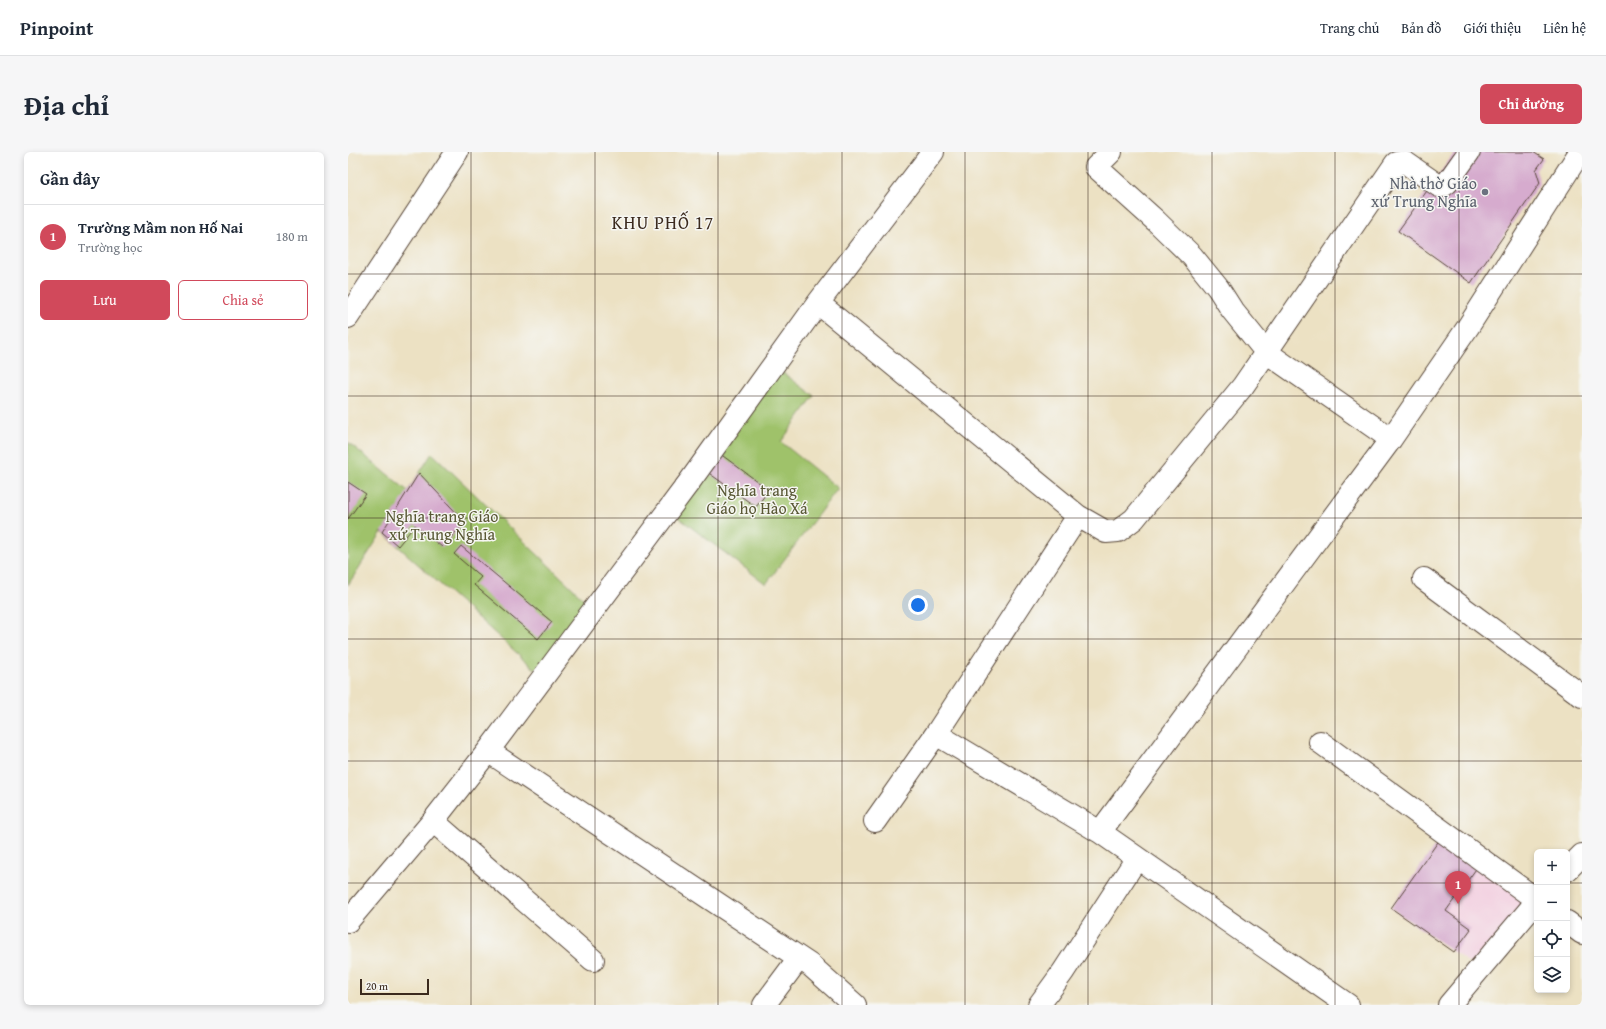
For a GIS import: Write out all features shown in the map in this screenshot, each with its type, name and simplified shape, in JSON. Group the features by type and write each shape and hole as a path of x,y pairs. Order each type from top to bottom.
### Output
{"street":[{"path":"348,317 457,152"},
{"path":"348,921 433,821 488,751 690,482 818,303 933,152"},
{"path":"1111,152 1091,172 1156,221 1192,256 1218,288 1232,310 1266,352 1391,439"},
{"path":"818,303 1078,516 1106,532 1118,531 1134,519 1243,386 1396,163 1406,163 1439,186 1443,186 1447,183 1469,152"},
{"path":"1100,832 1391,439 1468,327 1580,152"},
{"path":"875,821 936,734 1078,516"},
{"path":"1424,579 1582,696"},
{"path":"936,734 1100,832 1348,1005"},
{"path":"1320,742 1534,898"},
{"path":"488,751 810,965 855,1005"},
{"path":"433,821 593,960"},
{"path":"1570,867 1582,855"},
{"path":"1039,1005 1063,972 1136,858"},
{"path":"1449,1005 1534,904"},
{"path":"1570,924 1582,933"},
{"path":"764,1005 799,958"}],"shaded area":[{"path":"1440,839 1525,901 1472,965 1391,908"}],"green space":[{"name":"Nghĩa trang Giáo họ Hào Xá","path":"778,369 814,396 781,442 838,488 766,584 675,515"},
{"name":"Nghĩa trang Giáo xứ Trung Nghĩa","path":"348,442 408,491 432,453 588,603 537,671 382,532 348,585"}],"building":[{"name":"Nhà thờ Giáo xứ Trung Nghĩa","path":"1455,152 1533,152 1544,159 1536,170 1540,183 1471,283 1398,231"},
{"path":"719,453 769,490 756,507 706,471"},
{"path":"419,473 465,522 442,547 415,525 398,546 382,532"},
{"path":"348,482 366,494 348,519"},
{"path":"461,546 552,622 538,639 474,585 481,577 454,554"},
{"path":"1440,839 1478,866 1446,911 1471,929 1454,952 1391,908"}],"place":[{"name":"Nhà thờ Giáo xứ Trung Nghĩa","path":"1485,192"},
{"name":"Trường Mầm non Hố Nai","path":"1458,904"}],"district":[{"name":"KHU PHỐ 17","path":"663,222"}]}
